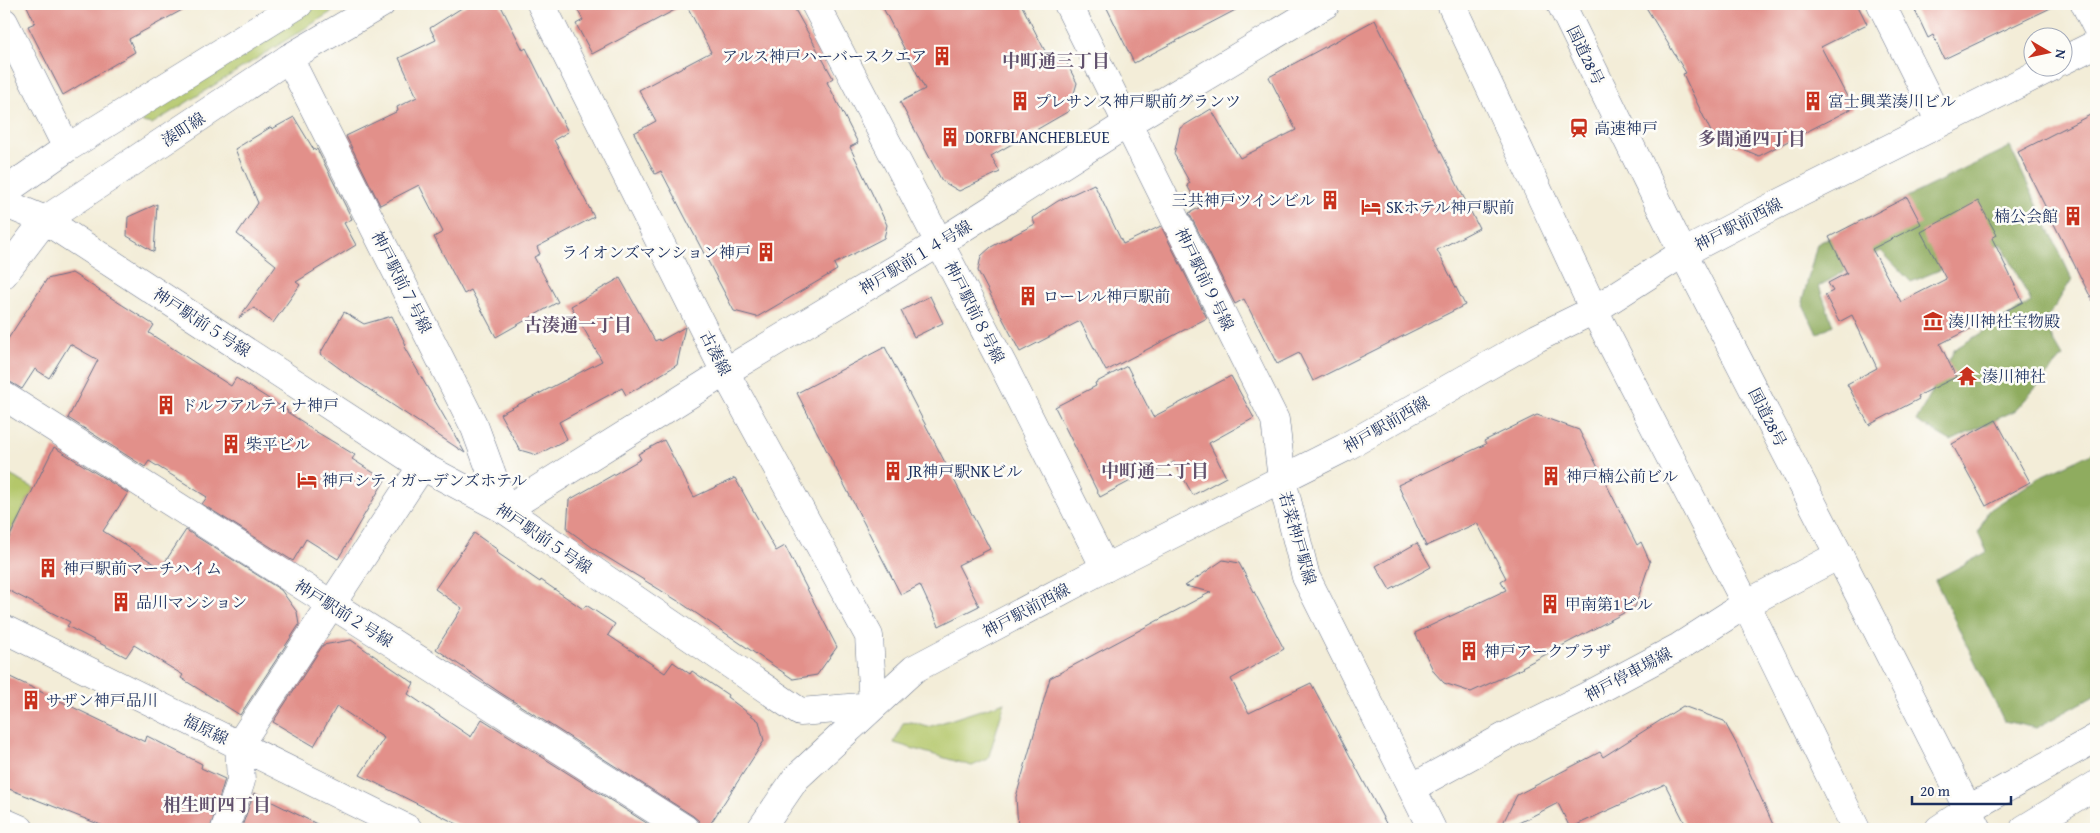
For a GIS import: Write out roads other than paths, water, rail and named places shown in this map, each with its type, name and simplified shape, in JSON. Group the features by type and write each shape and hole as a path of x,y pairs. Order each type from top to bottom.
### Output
{"main road":[{"path":"4,192 66,148 270,12 299,4"},
{"name":"湊町線","path":"4,274 45,220 290,58 381,4"},
{"name":"古湊線","path":"541,4 725,372 869,636 873,706"},
{"name":"神戸駅前８号線","path":"814,4 1105,568"},
{"name":"神戸駅前９号線","path":"1068,4 1275,420 1282,480"},
{"name":"神戸駅前１４号線","path":"505,510 725,372 939,243 1128,123 1326,4"},
{"path":"1451,4 1594,310 1746,604 1856,829"},
{"name":"国道28号","path":"1561,4 1683,253 1973,819"},
{"path":"1881,4 1940,122"},
{"path":"2085,4 2096,26"},
{"path":"4,22 66,148"},
{"path":"2072,56 2096,44"},
{"name":"神戸駅前７号線","path":"290,58 475,428 505,510"},
{"name":"神戸駅前西線","path":"762,829 796,778 914,669 1105,568 1344,448 1537,338 1594,310 1683,253 2030,78"},
{"name":"神戸駅前５号線","path":"4,203 45,220 422,466 505,510 800,712 873,706"},
{"name":"神戸駅前２号線","path":"4,396 685,829"},
{"path":"225,829 241,781 239,745 422,466"},
{"name":"若菜神戸駅線","path":"1282,480 1306,577 1389,746 1413,787"},
{"name":"神戸停車場線","path":"1413,787 1506,736 1679,647 1746,604 1839,555"},
{"name":"福原線","path":"4,629 408,829"},
{"path":"1939,829 1973,819 2096,738"},
{"path":"2024,829 2096,785"},
{"path":"1413,787 1432,829"},
{"path":"4,822 20,829"}],"place":[{"name":"アルス神戸ハーバースクエア","path":"942,56"},
{"name":"プレサンス神戸駅前グランツ","path":"1020,101"},
{"name":"富士興業湊川ビル","path":"1813,101"},
{"name":"高速神戸","path":"1579,128"},
{"name":"DORFBLANCHEBLEUE","path":"950,137"},
{"name":"三共神戸ツインビル","path":"1330,200"},
{"name":"SKホテル神戸駅前","path":"1371,207"},
{"name":"楠公会館","path":"2073,216"},
{"name":"ライオンズマンション神戸","path":"766,252"},
{"name":"ローレル神戸駅前","path":"1028,296"},
{"name":"湊川神社宝物殿","path":"1933,321"},
{"name":"湊川神社","path":"1967,376"},
{"name":"ドルフアルティナ神戸","path":"166,405"},
{"name":"柴平ビル","path":"231,444"},
{"name":"JR神戸駅NKビル","path":"893,471"},
{"name":"神戸楠公前ビル","path":"1551,476"},
{"name":"神戸シティガーデンズホテル","path":"307,480"},
{"name":"神戸駅前マーチハイム","path":"48,568"},
{"name":"品川マンション","path":"121,602"},
{"name":"甲南第1ビル","path":"1550,604"},
{"name":"神戸アークプラザ","path":"1469,651"},
{"name":"サザン神戸品川","path":"31,700"}],"district":[{"name":"中町通三丁目","path":"1056,61"},
{"name":"多聞通四丁目","path":"1752,139"},
{"name":"古湊通一丁目","path":"578,325"},
{"name":"中町通二丁目","path":"1155,471"},
{"name":"相生町四丁目","path":"217,805"}]}
